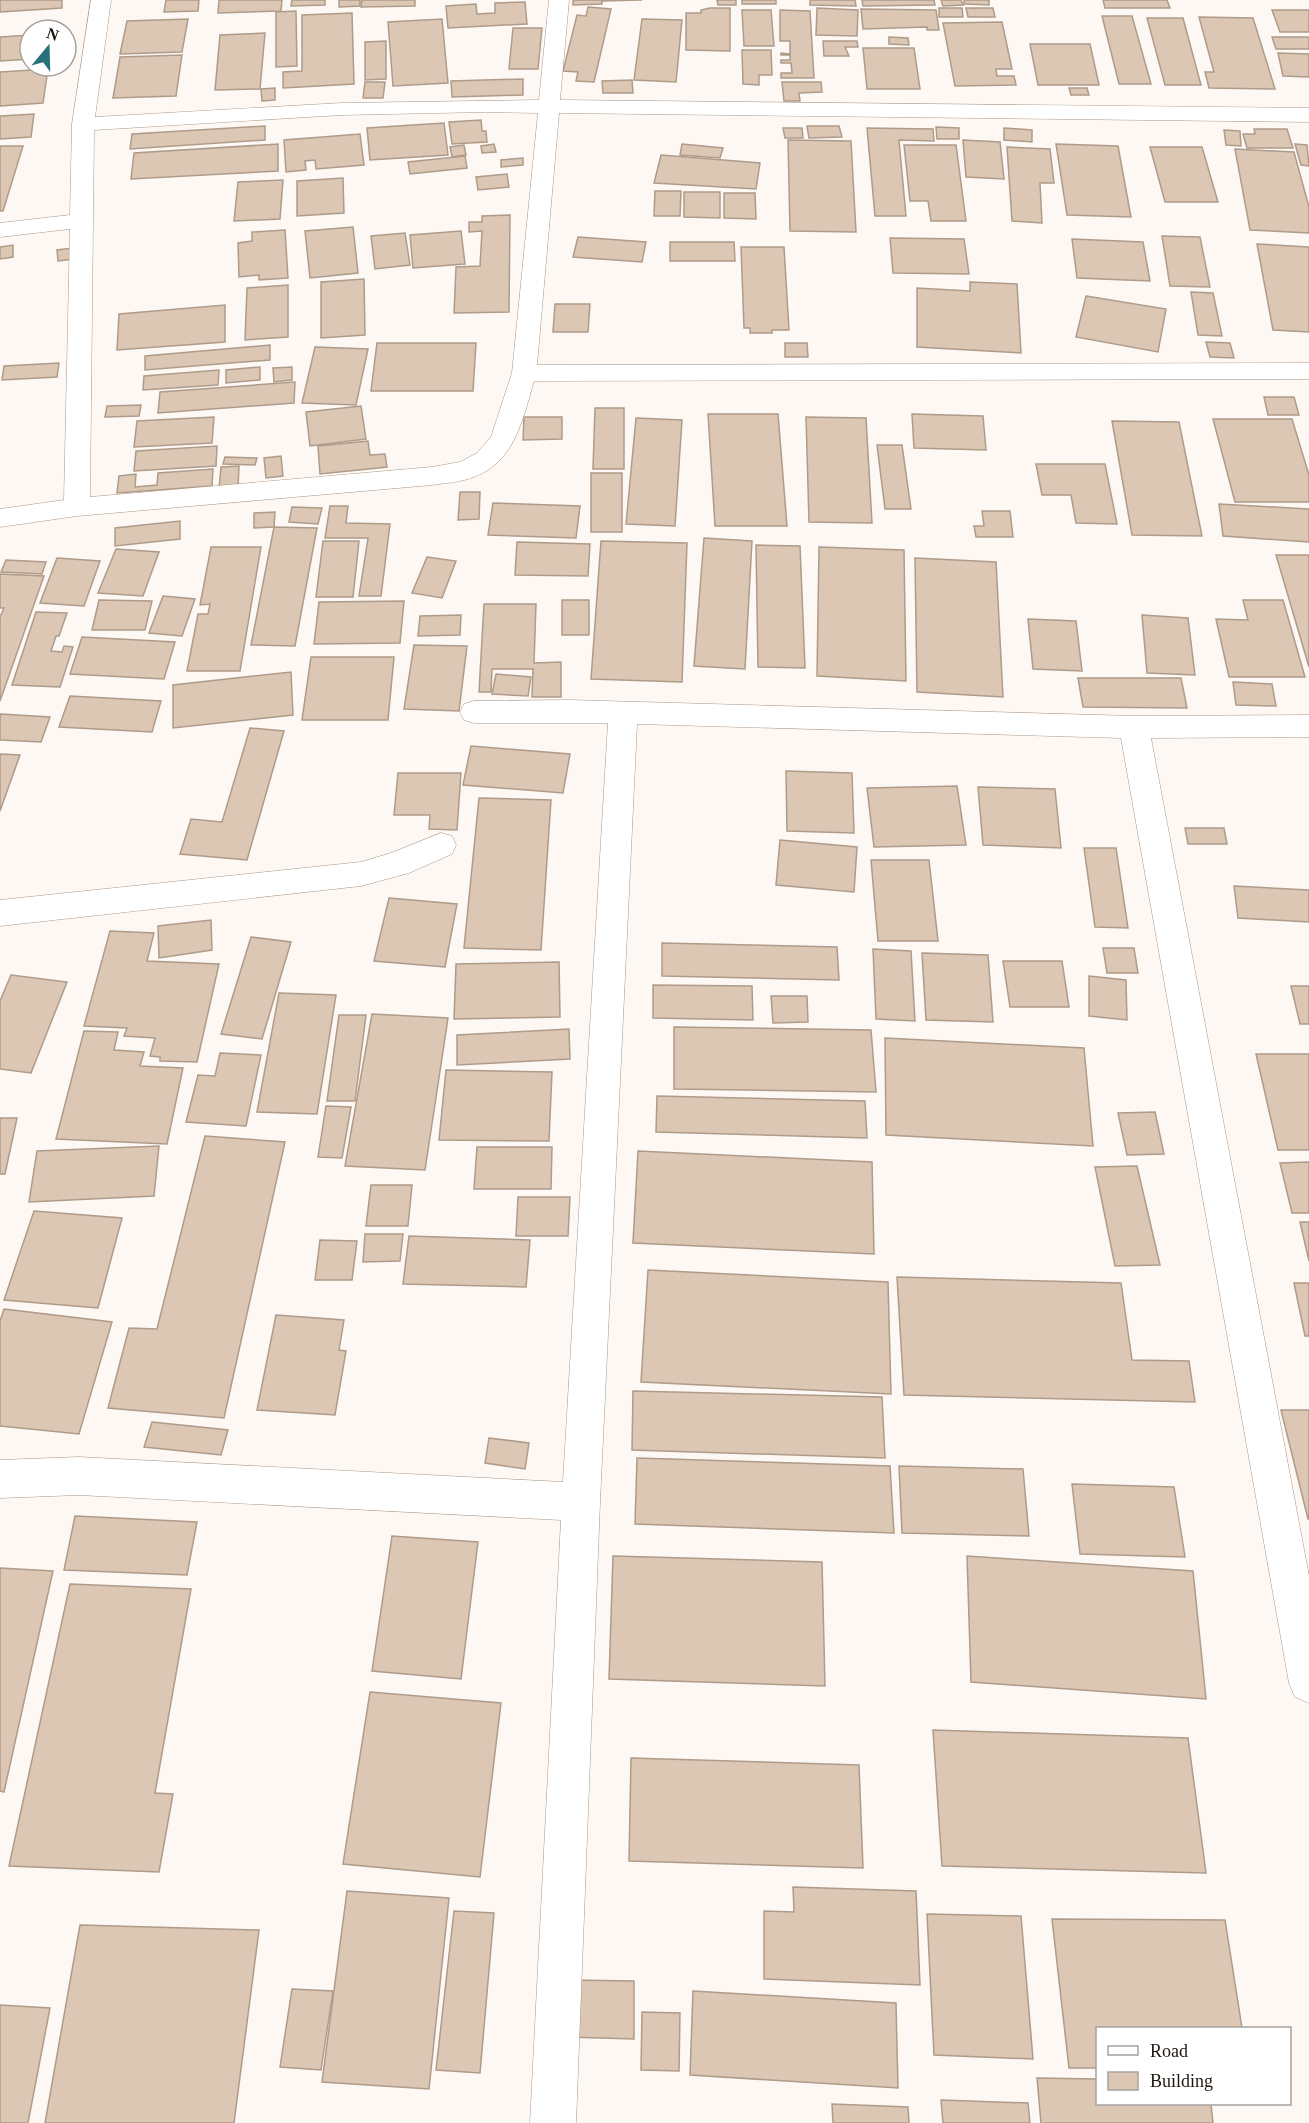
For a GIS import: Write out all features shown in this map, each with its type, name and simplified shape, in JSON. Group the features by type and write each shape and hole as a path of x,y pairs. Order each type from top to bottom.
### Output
{"street":[{"path":"77,507 82,124 101,0"},
{"path":"0,518 77,507 432,476 467,470 486,459 503,440 524,373 559,0"},
{"path":"82,124 342,109 485,106 1309,115"},
{"path":"0,230 81,221"},
{"path":"524,373 1309,371"},
{"path":"474,712 530,710 623,712 1134,727 1309,726"},
{"path":"553,2123 581,1502 623,712"},
{"path":"1134,727 1309,1683"},
{"path":"0,913 361,874 398,864 441,844"},
{"path":"0,1479 79,1476 581,1502"}],"building":[{"path":"0,0 62,0 62,8 0,12"},
{"path":"166,0 199,0 198,11 164,12"},
{"path":"219,0 282,0 281,11 218,13"},
{"path":"292,0 325,0 325,5 291,6"},
{"path":"339,0 360,0 360,6 339,7"},
{"path":"362,0 415,0 415,6 361,7"},
{"path":"573,0 642,0 602,1 602,4 573,5"},
{"path":"717,0 736,0 736,5 718,5"},
{"path":"742,0 776,0 776,4 742,4"},
{"path":"810,0 855,0 856,6 810,5"},
{"path":"862,0 934,0 935,5 863,6"},
{"path":"941,0 961,0 963,5 943,6"},
{"path":"964,0 989,0 989,5 964,4"},
{"path":"1103,0 1167,0 1170,8 1105,8"},
{"path":"525,2 527,24 448,28 446,6 476,4 477,14 495,13 495,3"},
{"path":"588,7 611,9 594,82 576,81 578,72 563,71 577,15 586,16"},
{"path":"730,8 730,51 686,50 686,13 701,13 701,10"},
{"path":"817,8 858,10 857,36 816,35"},
{"path":"939,8 962,8 963,17 939,17"},
{"path":"966,8 993,8 995,17 968,17"},
{"path":"861,9 936,10 939,30 927,30 927,27 863,29"},
{"path":"742,10 771,10 774,46 744,46"},
{"path":"780,10 810,11 814,78 781,78 781,73 792,73 791,63 781,63 781,60 790,60 790,55 781,55 781,53 790,54 790,41 780,41"},
{"path":"1272,10 1309,10 1309,32 1280,32"},
{"path":"296,11 297,66 276,67 276,12"},
{"path":"352,13 354,84 283,88 283,72 302,71 302,15"},
{"path":"1102,16 1132,16 1151,84 1119,84"},
{"path":"1199,17 1253,18 1275,89 1209,88 1205,72 1214,72"},
{"path":"1147,18 1183,18 1201,85 1165,85"},
{"path":"188,19 182,52 120,54 127,21"},
{"path":"442,19 448,83 393,86 388,22"},
{"path":"642,19 682,20 676,82 634,80"},
{"path":"1002,22 1012,69 996,69 997,76 1014,76 1016,85 955,86 943,23"},
{"path":"513,28 542,28 538,69 509,69"},
{"path":"265,33 260,89 215,90 220,35"},
{"path":"18,36 18,60 0,61 0,37"},
{"path":"889,37 908,38 909,45 889,44"},
{"path":"1272,37 1309,37 1309,49 1276,49"},
{"path":"386,41 386,79 365,80 365,42"},
{"path":"823,41 857,41 858,47 845,47 849,56 824,56"},
{"path":"1030,44 1090,44 1099,85 1038,85"},
{"path":"863,48 914,48 920,89 867,89"},
{"path":"742,50 771,50 772,75 759,75 759,85 743,84"},
{"path":"1278,53 1309,54 1309,77 1283,76"},
{"path":"182,55 176,96 113,98 120,57"},
{"path":"18,71 18,78 47,78 43,103 0,106 0,72"},
{"path":"523,79 523,95 452,97 451,81"},
{"path":"632,80 633,93 603,93 602,81"},
{"path":"365,82 385,82 383,98 363,98"},
{"path":"782,82 821,82 822,92 799,93 800,101 784,101"},
{"path":"275,88 275,100 262,101 261,89"},
{"path":"1069,88 1087,88 1089,95 1071,95"},
{"path":"34,114 31,137 0,139 0,116"},
{"path":"481,120 482,131 486,131 487,142 452,144 449,122"},
{"path":"444,123 448,155 370,160 367,128"},
{"path":"265,126 265,140 130,149 132,134"},
{"path":"807,126 839,126 842,137 809,138"},
{"path":"936,127 959,128 959,139 937,139"},
{"path":"783,128 802,128 803,138 785,138"},
{"path":"867,128 933,129 934,141 899,140 906,216 875,216"},
{"path":"1004,128 1032,130 1032,142 1004,140"},
{"path":"1254,129 1287,129 1293,148 1247,148 1243,134 1255,134"},
{"path":"1224,130 1240,131 1241,146 1226,145"},
{"path":"360,134 364,165 316,169 315,160 305,161 306,170 286,172 284,140"},
{"path":"788,140 851,141 856,232 790,231"},
{"path":"963,140 1000,142 1004,179 966,177"},
{"path":"278,144 278,171 131,179 134,153"},
{"path":"494,144 496,152 482,153 481,146"},
{"path":"682,144 723,148 720,158 680,155"},
{"path":"1056,144 1118,146 1131,217 1067,215"},
{"path":"1295,144 1307,145 1309,166 1301,165"},
{"path":"464,145 466,155 452,157 450,147"},
{"path":"904,145 956,145 966,221 931,221 928,201 910,201"},
{"path":"0,146 23,146 3,211 0,211"},
{"path":"1007,147 1050,149 1054,183 1040,183 1042,223 1012,221"},
{"path":"1150,147 1202,147 1218,202 1165,202"},
{"path":"1235,149 1294,152 1309,207 1309,233 1250,230"},
{"path":"661,155 760,163 756,189 654,183"},
{"path":"465,156 467,168 410,174 408,162"},
{"path":"523,158 523,165 501,167 501,160"},
{"path":"507,174 509,187 478,190 476,177"},
{"path":"343,178 344,213 297,216 297,181"},
{"path":"283,180 280,219 234,221 238,182"},
{"path":"655,191 681,191 680,216 654,216"},
{"path":"684,192 720,192 720,218 684,217"},
{"path":"724,193 755,193 756,219 724,218"},
{"path":"510,215 509,312 454,313 456,267 480,266 482,231 469,232 469,222 482,222 482,216"},
{"path":"353,227 358,273 310,278 305,231"},
{"path":"285,230 288,278 259,280 259,275 239,277 238,243 252,241 252,232"},
{"path":"461,231 465,264 413,268 410,235"},
{"path":"405,233 410,265 375,269 371,236"},
{"path":"1162,236 1200,237 1210,287 1170,286"},
{"path":"578,237 646,242 642,262 573,257"},
{"path":"890,238 964,239 969,274 893,273"},
{"path":"1072,239 1143,242 1150,281 1077,278"},
{"path":"670,242 734,242 735,261 670,261"},
{"path":"1257,244 1309,247 1309,332 1273,330"},
{"path":"13,245 13,257 0,259 0,247"},
{"path":"741,247 784,247 789,330 750,333 750,328 744,328"},
{"path":"73,248 74,259 58,261 57,250"},
{"path":"364,279 365,335 321,338 321,282"},
{"path":"970,282 1017,284 1021,353 917,347 917,288 970,291"},
{"path":"288,285 288,337 245,340 247,288"},
{"path":"1191,292 1213,293 1222,336 1198,335"},
{"path":"1086,296 1166,309 1158,352 1076,337"},
{"path":"555,304 590,304 588,332 553,332"},
{"path":"225,305 225,342 117,350 119,314"},
{"path":"1206,342 1230,343 1234,358 1210,357"},
{"path":"377,343 476,343 473,391 371,391"},
{"path":"785,343 807,343 808,357 785,357"},
{"path":"270,345 270,360 145,370 145,356"},
{"path":"315,347 368,349 356,405 302,403"},
{"path":"59,363 57,377 2,380 4,366"},
{"path":"260,367 260,380 226,383 226,370"},
{"path":"292,367 292,380 274,382 273,368"},
{"path":"219,370 218,385 143,390 144,376"},
{"path":"295,382 294,403 158,413 160,392"},
{"path":"1264,397 1294,397 1299,415 1268,415"},
{"path":"141,405 139,416 105,417 107,406"},
{"path":"361,406 366,439 310,446 306,412"},
{"path":"595,408 624,408 624,469 593,469"},
{"path":"708,414 778,414 787,526 715,526"},
{"path":"912,414 983,416 986,450 914,448"},
{"path":"214,417 212,443 134,447 137,421"},
{"path":"524,417 562,417 562,439 523,440"},
{"path":"806,417 866,418 872,523 809,522"},
{"path":"636,418 682,420 675,526 626,524"},
{"path":"1213,419 1292,419 1309,475 1309,502 1235,502"},
{"path":"1112,421 1179,422 1202,536 1132,535"},
{"path":"368,441 370,455 385,454 387,467 320,474 318,446"},
{"path":"877,445 902,445 911,509 885,509"},
{"path":"217,446 216,466 134,471 136,451"},
{"path":"281,456 283,476 266,478 264,458"},
{"path":"225,457 257,458 255,465 223,464"},
{"path":"1036,464 1105,464 1117,524 1076,523 1071,495 1042,495"},
{"path":"239,466 238,488 219,489 221,467"},
{"path":"213,469 212,486 117,493 119,476 136,474 135,487 157,485 158,473"},
{"path":"591,473 622,473 622,532 591,532"},
{"path":"460,492 480,492 479,519 458,520"},
{"path":"493,503 580,506 576,538 488,535"},
{"path":"1219,504 1309,509 1309,542 1223,536"},
{"path":"330,506 348,506 346,523 390,524 381,596 359,596 368,538 325,538"},
{"path":"292,507 322,508 318,524 289,522"},
{"path":"982,511 1010,511 1013,537 976,537 974,526 984,526"},
{"path":"275,512 274,527 254,528 254,513"},
{"path":"180,521 180,539 115,546 115,528"},
{"path":"274,527 317,528 295,646 251,645"},
{"path":"704,538 752,541 745,669 694,666"},
{"path":"323,541 359,541 353,597 316,597"},
{"path":"601,541 687,543 682,682 591,679"},
{"path":"517,542 590,544 588,576 515,575"},
{"path":"756,545 800,546 805,668 758,667"},
{"path":"211,547 261,547 240,671 187,671 198,614 208,614 210,604 200,605"},
{"path":"819,547 904,550 906,681 817,676"},
{"path":"116,549 159,552 143,596 98,593"},
{"path":"1276,555 1309,555 1309,667"},
{"path":"427,557 456,561 442,598 412,593"},
{"path":"57,558 100,561 84,606 40,603"},
{"path":"915,558 996,562 1003,697 917,692"},
{"path":"6,560 46,562 42,574 1,572"},
{"path":"0,574 44,576 0,701 0,617 4,608 0,608"},
{"path":"163,596 195,599 182,636 149,633"},
{"path":"99,600 152,601 145,630 92,630"},
{"path":"562,600 589,600 589,635 562,635"},
{"path":"1243,600 1283,600 1305,677 1229,677 1216,619 1248,620"},
{"path":"404,601 400,643 314,644 319,602"},
{"path":"484,604 536,604 534,663 561,662 561,697 532,697 533,669 492,669 491,692 479,692"},
{"path":"36,612 67,613 51,651 62,652 64,646 73,647 60,687 12,685"},
{"path":"461,615 460,635 418,636 420,616"},
{"path":"1142,615 1188,618 1195,675 1147,673"},
{"path":"1028,619 1076,621 1082,671 1033,669"},
{"path":"82,637 175,642 164,679 70,674"},
{"path":"414,645 467,646 459,711 404,709"},
{"path":"311,657 394,657 388,720 302,720"},
{"path":"291,672 293,715 173,728 173,685"},
{"path":"496,674 531,677 528,696 492,694"},
{"path":"1078,678 1181,678 1187,708 1083,707"},
{"path":"1233,682 1272,684 1276,706 1236,705"},
{"path":"70,696 161,701 152,732 59,727"},
{"path":"0,714 50,717 41,742 0,740"},
{"path":"250,728 284,731 247,860 180,854 191,819 222,822"},
{"path":"471,746 570,754 563,793 463,785"},
{"path":"0,754 20,755 0,811"},
{"path":"786,771 852,773 854,833 787,831"},
{"path":"398,773 461,773 457,830 429,829 430,815 394,815"},
{"path":"957,786 966,845 874,847 867,788"},
{"path":"978,787 1055,789 1061,848 983,845"},
{"path":"479,798 551,800 541,950 464,948"},
{"path":"1185,828 1224,828 1227,844 1188,844"},
{"path":"780,840 857,847 854,892 776,885"},
{"path":"1084,848 1116,848 1128,928 1095,927"},
{"path":"871,860 929,860 938,941 878,941"},
{"path":"1234,886 1309,890 1309,922 1238,918"},
{"path":"389,898 457,904 445,967 374,961"},
{"path":"211,920 212,950 159,958 158,926"},
{"path":"110,931 154,933 147,961 219,964 197,1062 160,1061 160,1057 150,1056 155,1038 124,1036 127,1028 84,1026"},
{"path":"251,937 291,942 262,1039 221,1034"},
{"path":"662,943 837,947 839,980 662,976"},
{"path":"1103,948 1134,948 1138,973 1107,973"},
{"path":"873,949 911,951 915,1021 876,1019"},
{"path":"922,953 988,955 993,1022 926,1020"},
{"path":"1003,961 1062,961 1069,1007 1010,1007"},
{"path":"559,962 560,1017 454,1019 456,964"},
{"path":"11,975 67,982 31,1073 0,1069 0,1001"},
{"path":"1089,976 1126,980 1127,1020 1089,1016"},
{"path":"653,985 752,986 753,1020 653,1018"},
{"path":"1291,986 1309,986 1309,1024 1300,1024"},
{"path":"279,993 336,995 317,1114 257,1112"},
{"path":"771,996 807,996 808,1022 773,1023"},
{"path":"372,1014 448,1018 425,1170 345,1166"},
{"path":"339,1015 366,1015 355,1101 327,1101"},
{"path":"674,1027 871,1030 876,1092 674,1089"},
{"path":"569,1029 570,1059 457,1065 457,1035"},
{"path":"84,1031 118,1032 114,1050 144,1052 140,1066 183,1068 167,1144 56,1139"},
{"path":"885,1038 1084,1048 1093,1146 886,1135"},
{"path":"220,1053 261,1055 246,1126 186,1122 198,1075 215,1076"},
{"path":"1256,1054 1309,1054 1309,1150 1278,1150"},
{"path":"446,1070 552,1072 549,1141 439,1140"},
{"path":"657,1096 865,1101 867,1138 656,1132"},
{"path":"326,1106 351,1107 342,1158 318,1157"},
{"path":"1155,1112 1164,1154 1127,1155 1118,1113"},
{"path":"0,1118 17,1118 5,1174 0,1174"},
{"path":"205,1136 285,1142 224,1418 108,1408 129,1328 157,1329"},
{"path":"159,1146 154,1196 29,1202 37,1151"},
{"path":"477,1147 552,1147 551,1189 474,1189"},
{"path":"638,1151 872,1162 874,1254 633,1243"},
{"path":"1309,1162 1309,1213 1292,1213 1280,1163"},
{"path":"1137,1166 1160,1265 1115,1266 1095,1167"},
{"path":"371,1185 412,1185 408,1226 366,1226"},
{"path":"518,1197 570,1197 568,1236 516,1236"},
{"path":"34,1211 122,1218 98,1308 4,1300"},
{"path":"1300,1222 1309,1222 1309,1261"},
{"path":"365,1234 403,1234 400,1261 363,1262"},
{"path":"409,1236 530,1240 526,1287 403,1284"},
{"path":"320,1240 357,1241 352,1280 315,1280"},
{"path":"648,1270 888,1282 891,1394 641,1382"},
{"path":"897,1277 1121,1283 1132,1360 1189,1361 1195,1402 904,1395"},
{"path":"1294,1283 1309,1283 1309,1336 1305,1336"},
{"path":"4,1309 112,1322 79,1434 0,1426 0,1321"},
{"path":"276,1315 344,1320 339,1350 346,1351 335,1415 257,1410"},
{"path":"633,1391 882,1397 885,1458 632,1450"},
{"path":"1281,1410 1309,1410 1309,1519 1308,1519"},
{"path":"152,1422 228,1430 221,1455 144,1447"},
{"path":"489,1438 529,1443 525,1469 485,1463"},
{"path":"637,1458 890,1466 894,1533 635,1524"},
{"path":"899,1466 1023,1469 1029,1536 902,1533"},
{"path":"1072,1484 1174,1487 1185,1557 1080,1554"},
{"path":"75,1516 197,1522 187,1575 64,1570"},
{"path":"392,1536 478,1542 461,1679 372,1671"},
{"path":"613,1556 822,1562 825,1686 609,1679"},
{"path":"967,1556 1193,1571 1206,1699 971,1682"},
{"path":"0,1568 53,1571 4,1792 0,1791"},
{"path":"70,1584 191,1589 155,1793 173,1794 159,1872 9,1866"},
{"path":"370,1692 501,1703 480,1877 343,1864"},
{"path":"933,1730 1188,1738 1206,1873 942,1866"},
{"path":"631,1758 859,1765 863,1868 629,1861"},
{"path":"793,1887 916,1891 920,1985 764,1979 764,1911 794,1912"},
{"path":"347,1891 449,1898 429,2089 322,2082"},
{"path":"454,1911 494,1913 480,2073 436,2070"},
{"path":"927,1914 1021,1916 1033,2059 934,2055"},
{"path":"1052,1919 1225,1920 1242,2027 1096,2027 1096,2068 1069,2068"},
{"path":"80,1925 259,1930 234,2123 45,2123"},
{"path":"568,1980 634,1981 634,2039 567,2037"},
{"path":"292,1989 333,1991 321,2070 280,2067"},
{"path":"693,1991 896,2003 898,2088 690,2075"},
{"path":"0,2005 50,2008 28,2123 0,2123"},
{"path":"642,2012 680,2013 679,2071 641,2070"},
{"path":"1037,2078 1096,2079 1096,2105 1211,2105 1213,2123 1041,2123"},
{"path":"941,2100 1028,2103 1030,2123 943,2123"},
{"path":"832,2104 908,2107 909,2123 833,2123"}]}
